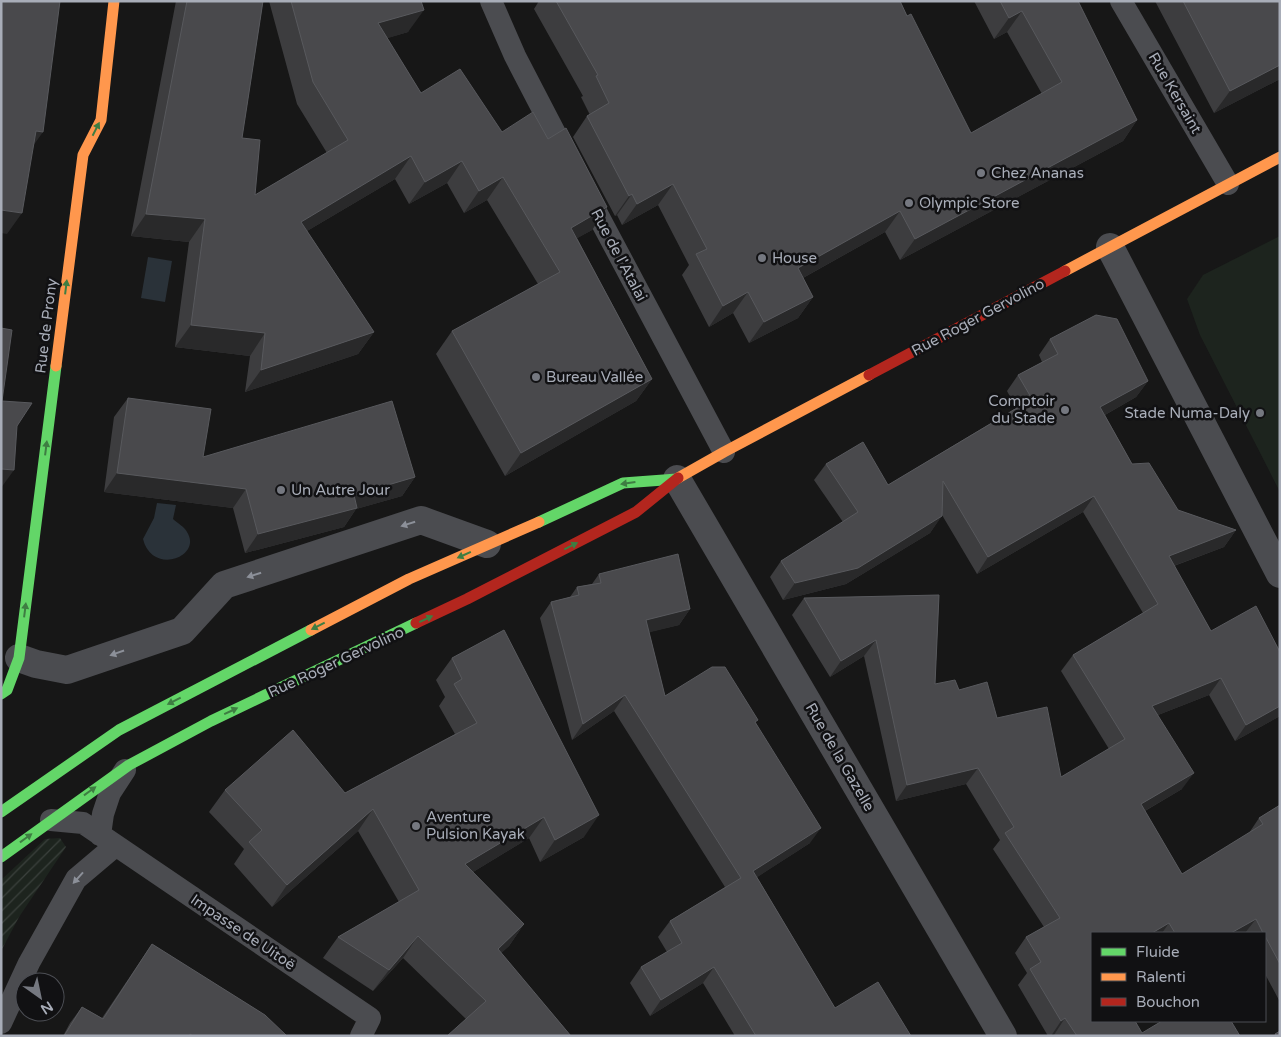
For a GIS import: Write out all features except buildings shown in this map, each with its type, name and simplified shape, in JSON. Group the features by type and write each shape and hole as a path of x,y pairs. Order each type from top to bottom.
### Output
{"main road":[{"name":"Rue de Prony","path":"1,694 7,690 20,658 83,155 101,120 114,1"},
{"name":"Rue Roger Gervolino","path":"1,857 129,765 211,721 467,599 636,512 677,479 724,452 1280,157"},
{"name":"Rue Roger Gervolino","path":"1,812 118,730 409,579 623,483 677,479"}],"street":[{"path":"1110,247 1280,574"},
{"name":"Rue de la Gazelle","path":"677,479 1003,1036"},
{"path":"20,658 36,664 67,670 182,631 224,585 421,520 487,544"}],"lane":[{"name":"Rue de l'Atalai","path":"491,1 523,73 724,452"},
{"name":"Rue Kersaint","path":"1121,1 1228,184"},
{"path":"1,1023 29,963 76,879 107,840 103,814 110,794 129,765"},
{"path":"51,820 83,823 107,840"},
{"name":"Impasse de Uitoë","path":"107,840 370,1018 361,1036"}],"shaded area":[{"name":"Stade Numa-Daly","path":"1280,236 1280,492 1200,335 1187,299 1203,275"},
{"path":"148,257 172,261 165,302 141,298"},
{"path":"157,503 176,505 173,519 186,530 190,541 188,549 174,559 165,560 156,557 148,550 143,539 154,518"},
{"path":"60,838 66,847 19,917 1,951 1,880 45,839"}],"traffic: fast":[{"path":"1,694 7,690 19,658 56,366"},
{"path":"539,522 623,483 677,479"},
{"path":"1,857 129,765 211,721 416,623"},
{"path":"1,812 119,730 311,630"}],"traffic: slow":[{"path":"56,366 83,155 101,120 114,1"},
{"path":"1065,271 1280,157"},
{"path":"678,478 869,375"},
{"path":"311,630 409,579 539,522"}],"traffic: jam":[{"path":"869,375 1065,271"},
{"path":"416,623 467,599 636,512 678,478"}],"place":[{"name":"Chez Ananas","path":"981,173"},
{"name":"Olympic Store","path":"909,203"},
{"name":"House","path":"762,258"},
{"name":"Bureau Vallée","path":"536,377"},
{"name":"Comptoir du Stade","path":"1065,410"},
{"name":"Stade Numa-Daly","path":"1260,413"},
{"name":"Un Autre Jour","path":"281,490"},
{"name":"Aventure Pulsion Kayak","path":"416,826"}]}
